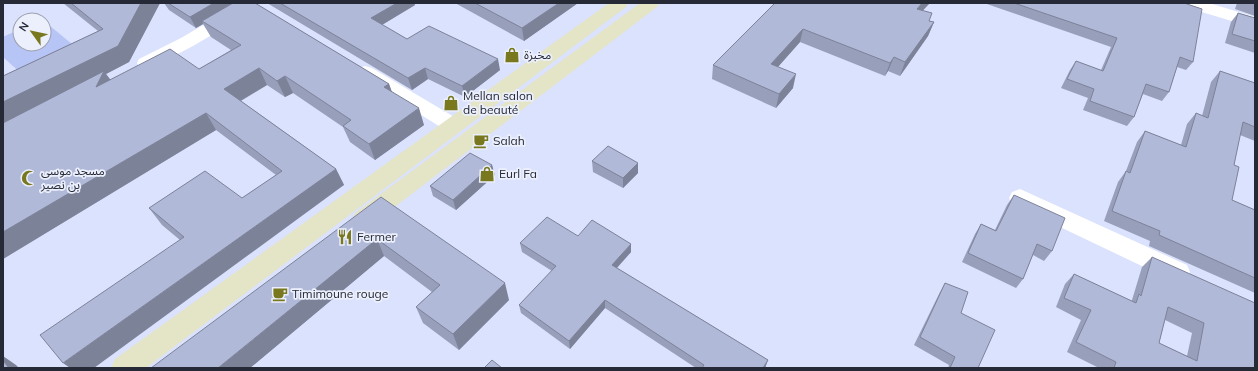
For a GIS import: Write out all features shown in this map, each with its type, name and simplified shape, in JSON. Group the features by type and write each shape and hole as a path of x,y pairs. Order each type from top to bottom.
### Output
{"main road":[{"path":"125,368 620,3"},
{"path":"347,230 651,3"}],"street":[{"path":"1191,3 1255,24"},
{"path":"129,72 187,42 239,12 246,10"},
{"path":"354,65 454,126"},
{"path":"1020,198 1198,281"}],"shaded area":[{"path":"52,28 78,49 23,75 3,57 3,37 12,33 12,52 52,52"}],"building":[{"path":"71,3 141,3 118,46 3,102 3,76 103,29"},
{"path":"168,3 214,3 190,17"},
{"path":"233,3 255,3 389,84 384,87 419,108 369,144 343,126 351,120 285,76 277,81 259,68 224,89 336,169 63,363 40,335 184,237 149,208 205,171 242,198 282,171 206,113 3,232 3,123 104,71 96,87 170,49 199,69 241,45 202,21"},
{"path":"280,3 397,3 371,18 407,39 429,26 498,59 462,86 425,68 408,78"},
{"path":"475,3 559,3 522,28"},
{"path":"775,3 922,3 917,9 932,13 929,21 934,22 905,62 894,57 890,63 803,29 771,64 796,74 779,94 713,65"},
{"path":"1014,3 1184,3 1202,9 1193,62 1180,57 1169,92 1146,84 1134,117 1090,101 1094,89 1067,79 1076,61 1103,71 1117,38"},
{"path":"1238,13 1255,18 1255,41 1232,34"},
{"path":"1220,71 1255,83 1255,127 1243,122 1234,165 1239,167 1232,200 1255,210 1255,278 1159,235 1160,231 1112,211 1126,171 1130,173 1145,131 1186,147 1196,113 1208,118"},
{"path":"608,146 638,163 623,178 592,161"},
{"path":"470,153 492,165 453,200 430,186"},
{"path":"1014,195 1065,218 1052,251 1037,244 1023,279 968,253 981,224 996,231"},
{"path":"381,197 505,283 453,334 416,307 440,285 377,239 218,368 151,368"},
{"path":"547,217 578,236 592,220 631,244 612,265 768,360 763,368 702,368 704,365 605,300 569,341 519,305 556,266 520,243"},
{"path":"1152,257 1255,303 1255,368 1114,368 1116,362 1076,342 1091,310 1064,298 1074,274 1136,303 1139,294 1141,296","holes":["1168,307 1204,323 1197,361 1159,343"]},
{"path":"945,283 968,292 961,313 995,330 978,368 950,368 955,357 920,337"},
{"path":"492,360 502,368 484,368"},
{"path":"3,361 9,368 3,368"}],"place":[{"name":"مخبزة","path":"512,55"},
{"name":"Mellan salon de beauté","path":"451,103"},
{"name":"Salah","path":"481,141"},
{"name":"Eurl Fa","path":"487,174"},
{"name":"مسجد موسى بن نصير","path":"29,178"},
{"name":"Fermer","path":"345,237"},
{"name":"Timimoune rouge","path":"280,294"}]}
